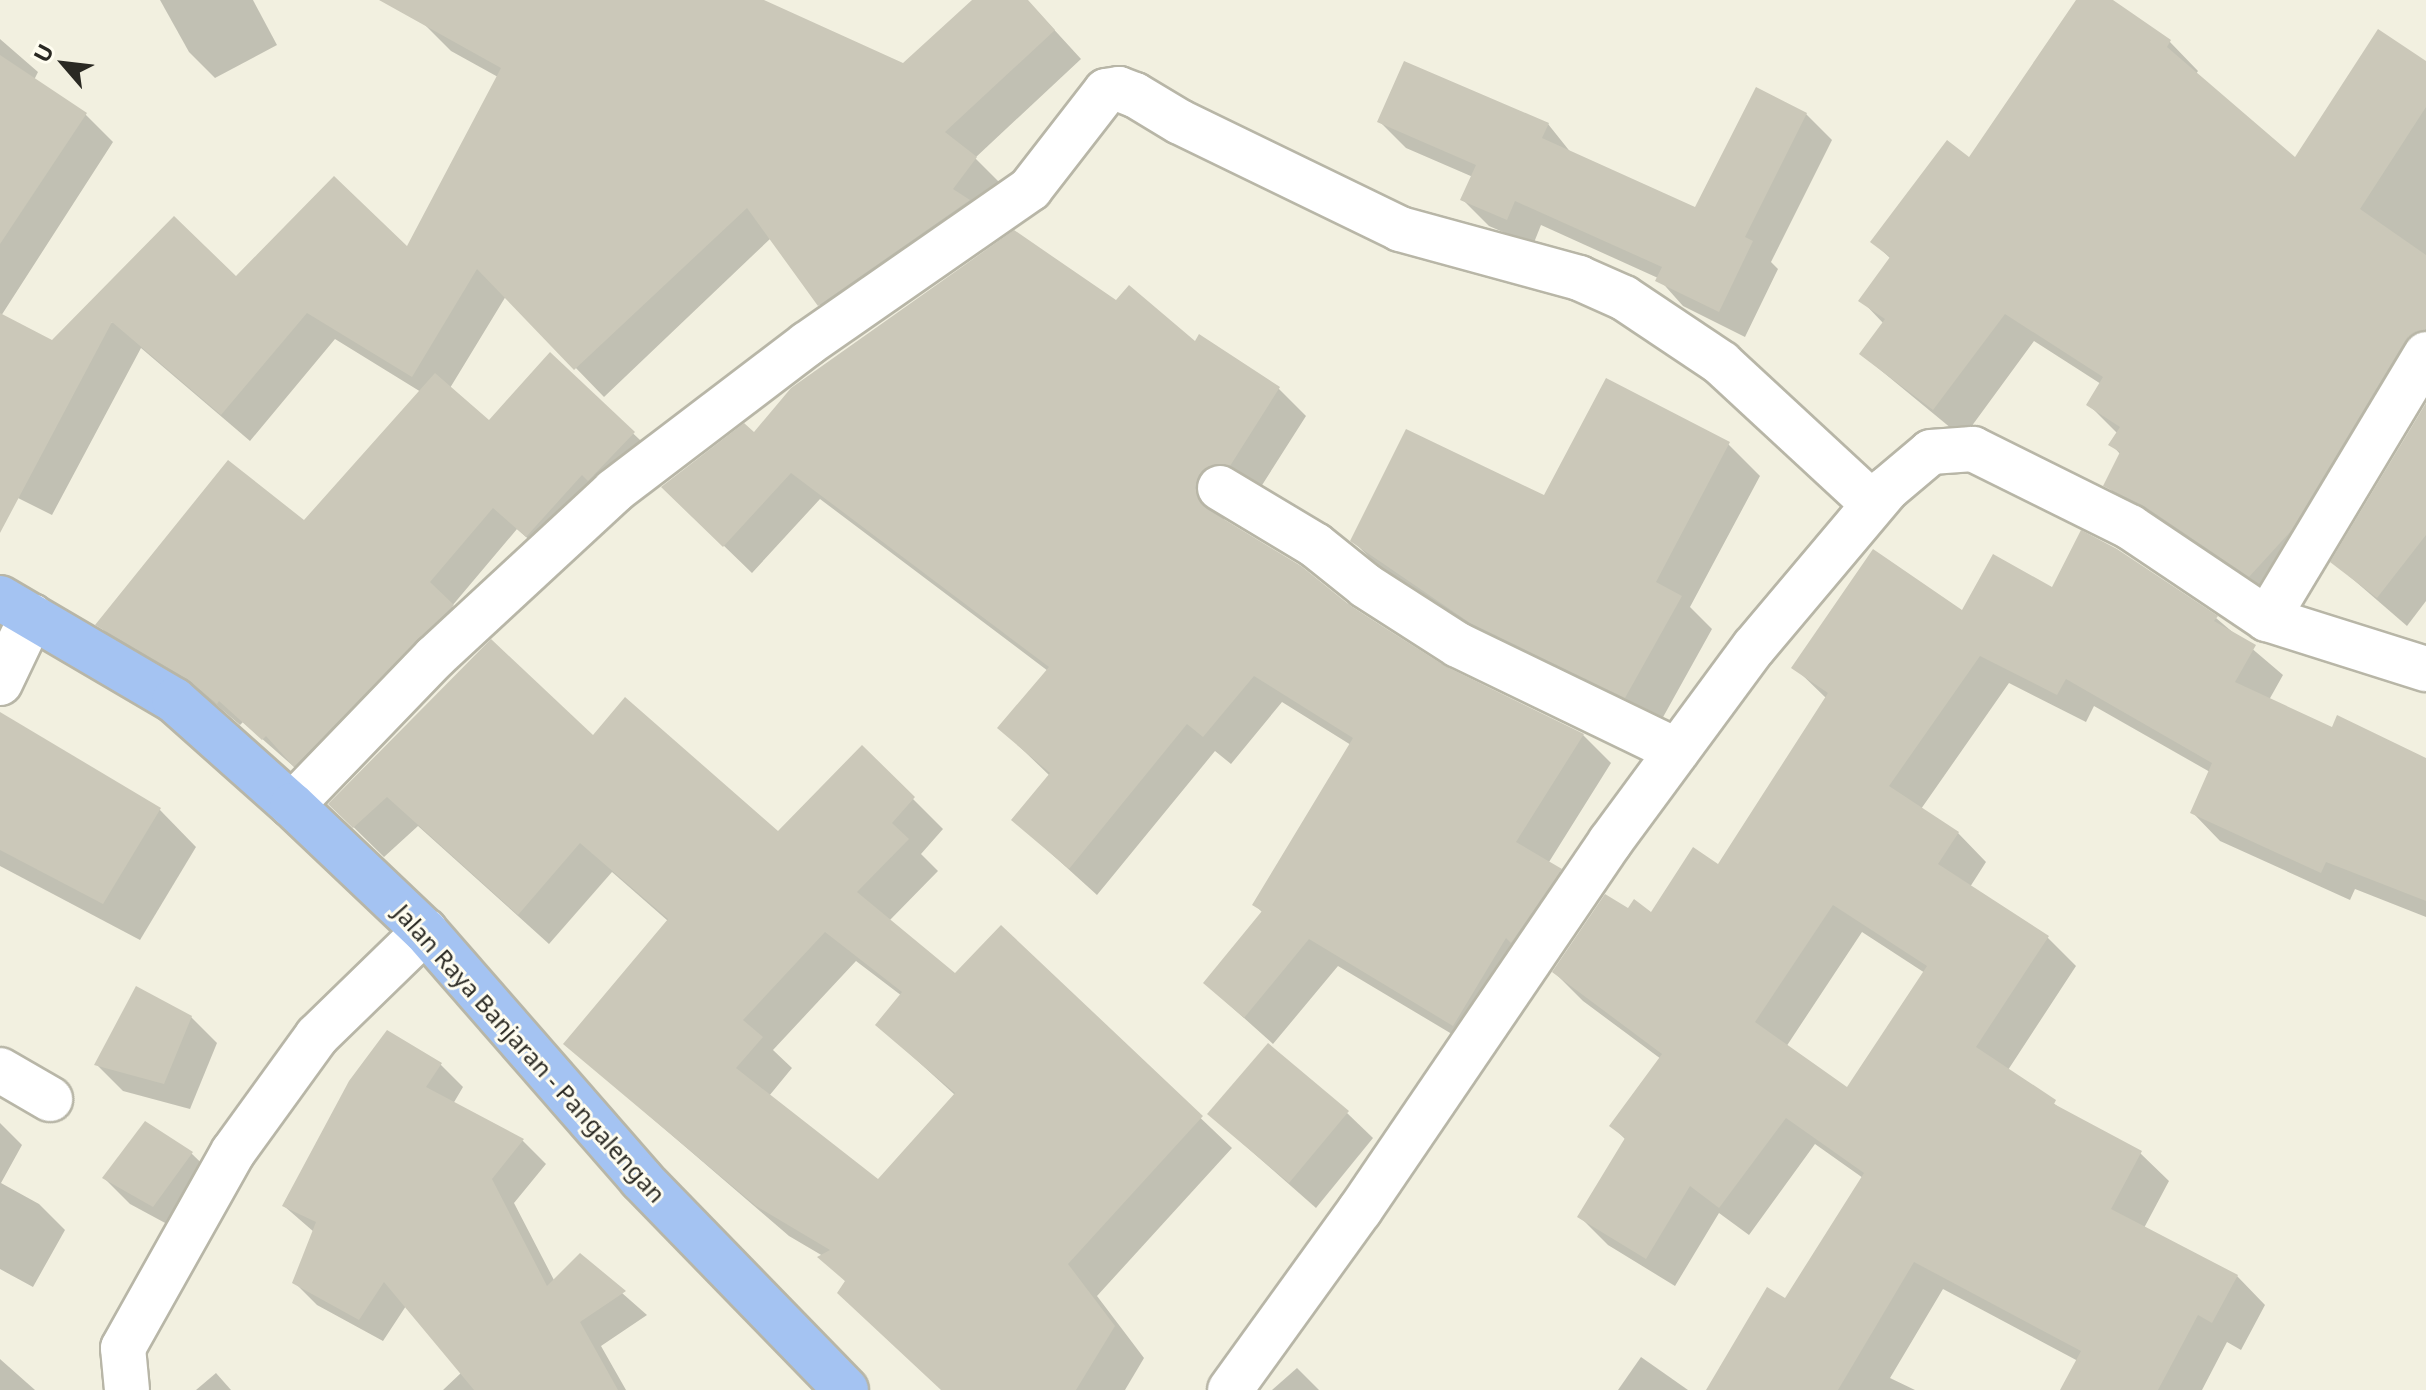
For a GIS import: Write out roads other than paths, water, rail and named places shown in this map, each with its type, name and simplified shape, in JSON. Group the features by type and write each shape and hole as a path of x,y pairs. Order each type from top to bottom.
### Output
{"main road":[{"name":"Jalan Raya Banjaran - Pangalengan","path":"16,607 174,700 292,805 425,931 641,1179 846,1390"}],"street":[{"path":"292,805 435,657 614,491 807,344 1030,189 1106,91 1119,89 1135,95 1180,122 1400,229 1579,278 1624,298 1721,363 1873,504"},
{"path":"2267,619 2426,354"},
{"path":"1230,1390 1677,751 1754,647 1873,504 1931,452 1973,449 2130,527 2267,619 2426,669"},
{"path":"1220,488 1315,545 1378,594 1458,645 1677,751"},
{"path":"0,683 16,607"},
{"path":"127,1390 123,1348 233,1152 317,1036 425,931"},
{"path":"0,1070 50,1099"}]}
